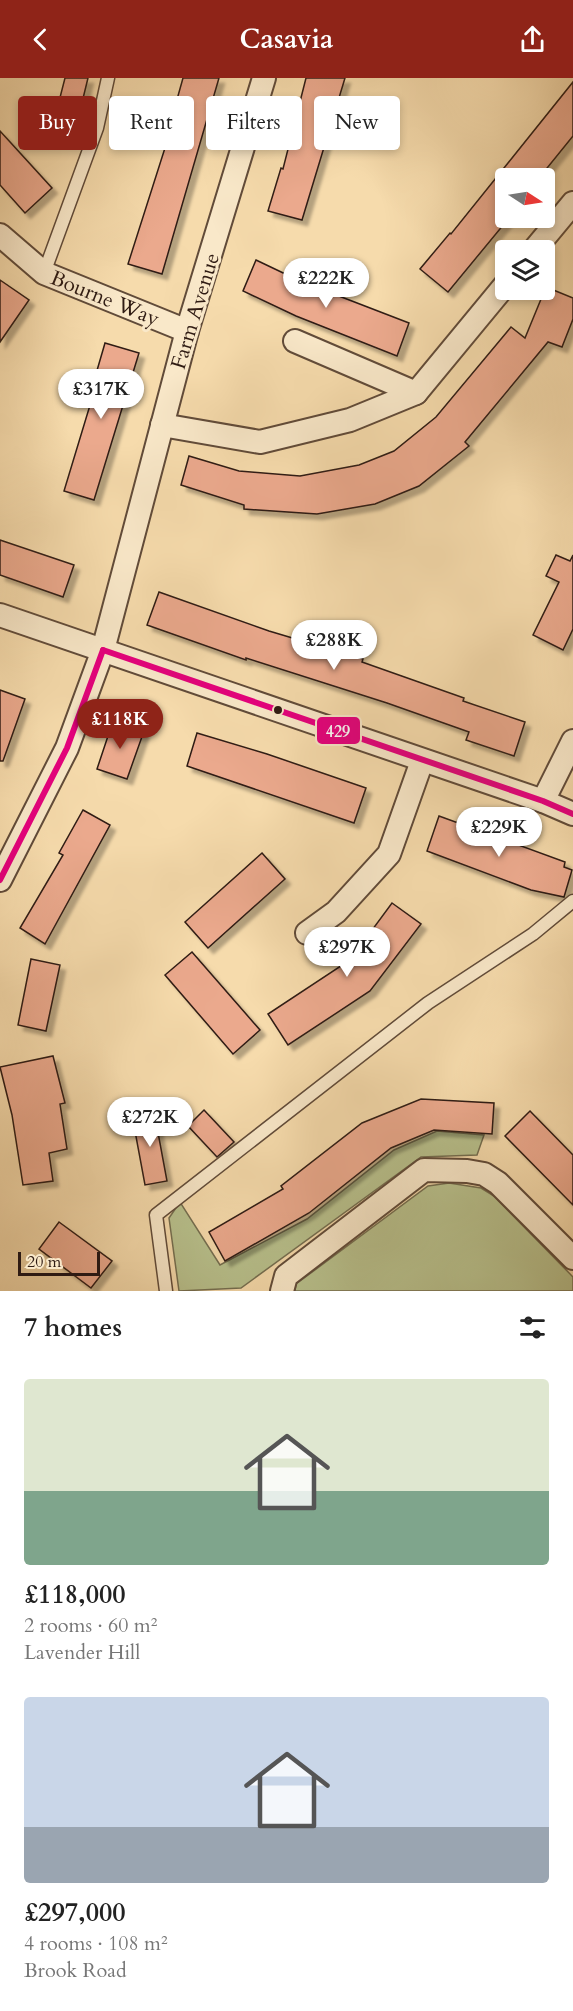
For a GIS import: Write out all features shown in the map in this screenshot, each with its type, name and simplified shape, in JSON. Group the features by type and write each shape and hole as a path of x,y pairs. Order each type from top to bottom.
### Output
{"street":[{"name":"Farm Avenue","path":"0,880 67,748 103,650 187,331 264,78"},
{"path":"542,240 573,203"},
{"name":"Bourne Way","path":"0,235 44,273 187,331"},
{"path":"162,425 260,442 350,420 416,393 495,297"},
{"path":"295,341 416,393"},
{"path":"0,615 543,801 573,814"},
{"path":"543,801 573,741"},
{"path":"307,933 336,912 389,854 422,761"},
{"path":"282,1291 286,1276 424,1170 467,1171 484,1174 498,1183 573,1258"}],"lane":[{"path":"44,273 97,128 108,78"},
{"path":"166,1291 156,1215 428,1003 533,934 573,901"}],"green space":[{"path":"437,1131 484,1135 477,1155 421,1157 241,1288 179,1291 169,1218 180,1202 220,1265 307,1219 394,1150"},
{"path":"449,1183 481,1188 494,1196 573,1277 573,1291 295,1291 296,1284 428,1186"}],"building":[{"path":"65,78 88,78 84,96 60,96"},
{"path":"183,78 219,78 214,96 206,96 206,123 162,274 128,264 164,150 194,150 194,96 178,96"},
{"path":"306,78 345,78 340,96 314,96 314,150 323,150 302,220 268,211 288,150 302,150 301,96"},
{"path":"573,82 573,136 547,168 504,168"},
{"path":"0,131 52,188 25,213 0,185"},
{"path":"495,179 495,228 501,228 448,292 420,269"},
{"path":"256,260 300,281 409,323 397,356 296,316 243,291"},
{"path":"0,280 29,300 0,342"},
{"path":"555,291 573,298 573,319 562,347 548,342 465,442 469,446 419,486 375,504 317,514 244,509 244,505 181,485 189,456 239,471 300,476 359,465 394,451 436,417 511,327 525,338 541,300 555,300"},
{"path":"105,343 139,353 94,500 64,491 94,392 91,391"},
{"path":"0,540 74,565 63,597 0,575"},
{"path":"556,555 570,561 573,555 573,629 563,650 533,635 559,582 546,576"},
{"path":"159,592 269,631 363,659 362,662 525,722 514,756 466,740 469,732 387,703 246,658 246,660 147,625"},
{"path":"0,690 25,699 3,761 0,761"},
{"path":"113,721 144,731 127,779 97,769"},
{"path":"197,733 366,788 354,823 187,766"},
{"path":"83,810 110,825 45,944 20,928 63,855 59,853"},
{"path":"439,816 565,862 564,867 572,870 564,897 531,890 427,851"},
{"path":"262,853 285,879 208,948 185,922"},
{"path":"392,903 421,924 370,991 288,1045 268,1014 350,960"},
{"path":"192,952 260,1030 233,1054 165,975"},
{"path":"31,959 60,965 46,1031 18,1025"},
{"path":"53,1056 65,1103 60,1104 67,1149 49,1153 53,1181 23,1185 12,1115 0,1067"},
{"path":"421,1099 494,1103 492,1134 434,1130 391,1148 309,1213 225,1261 209,1232 283,1189 281,1186 362,1123"},
{"path":"204,1110 234,1142 217,1157 188,1126"},
{"path":"154,1111 167,1181 145,1185 132,1115"},
{"path":"530,1111 573,1155 573,1205 505,1136"},
{"path":"59,1222 112,1261 91,1288 39,1249"}],"transit line":[{"name":"429","path":"103,650 543,801 573,814"},
{"name":"429","path":"0,880 67,748 103,650"}]}
